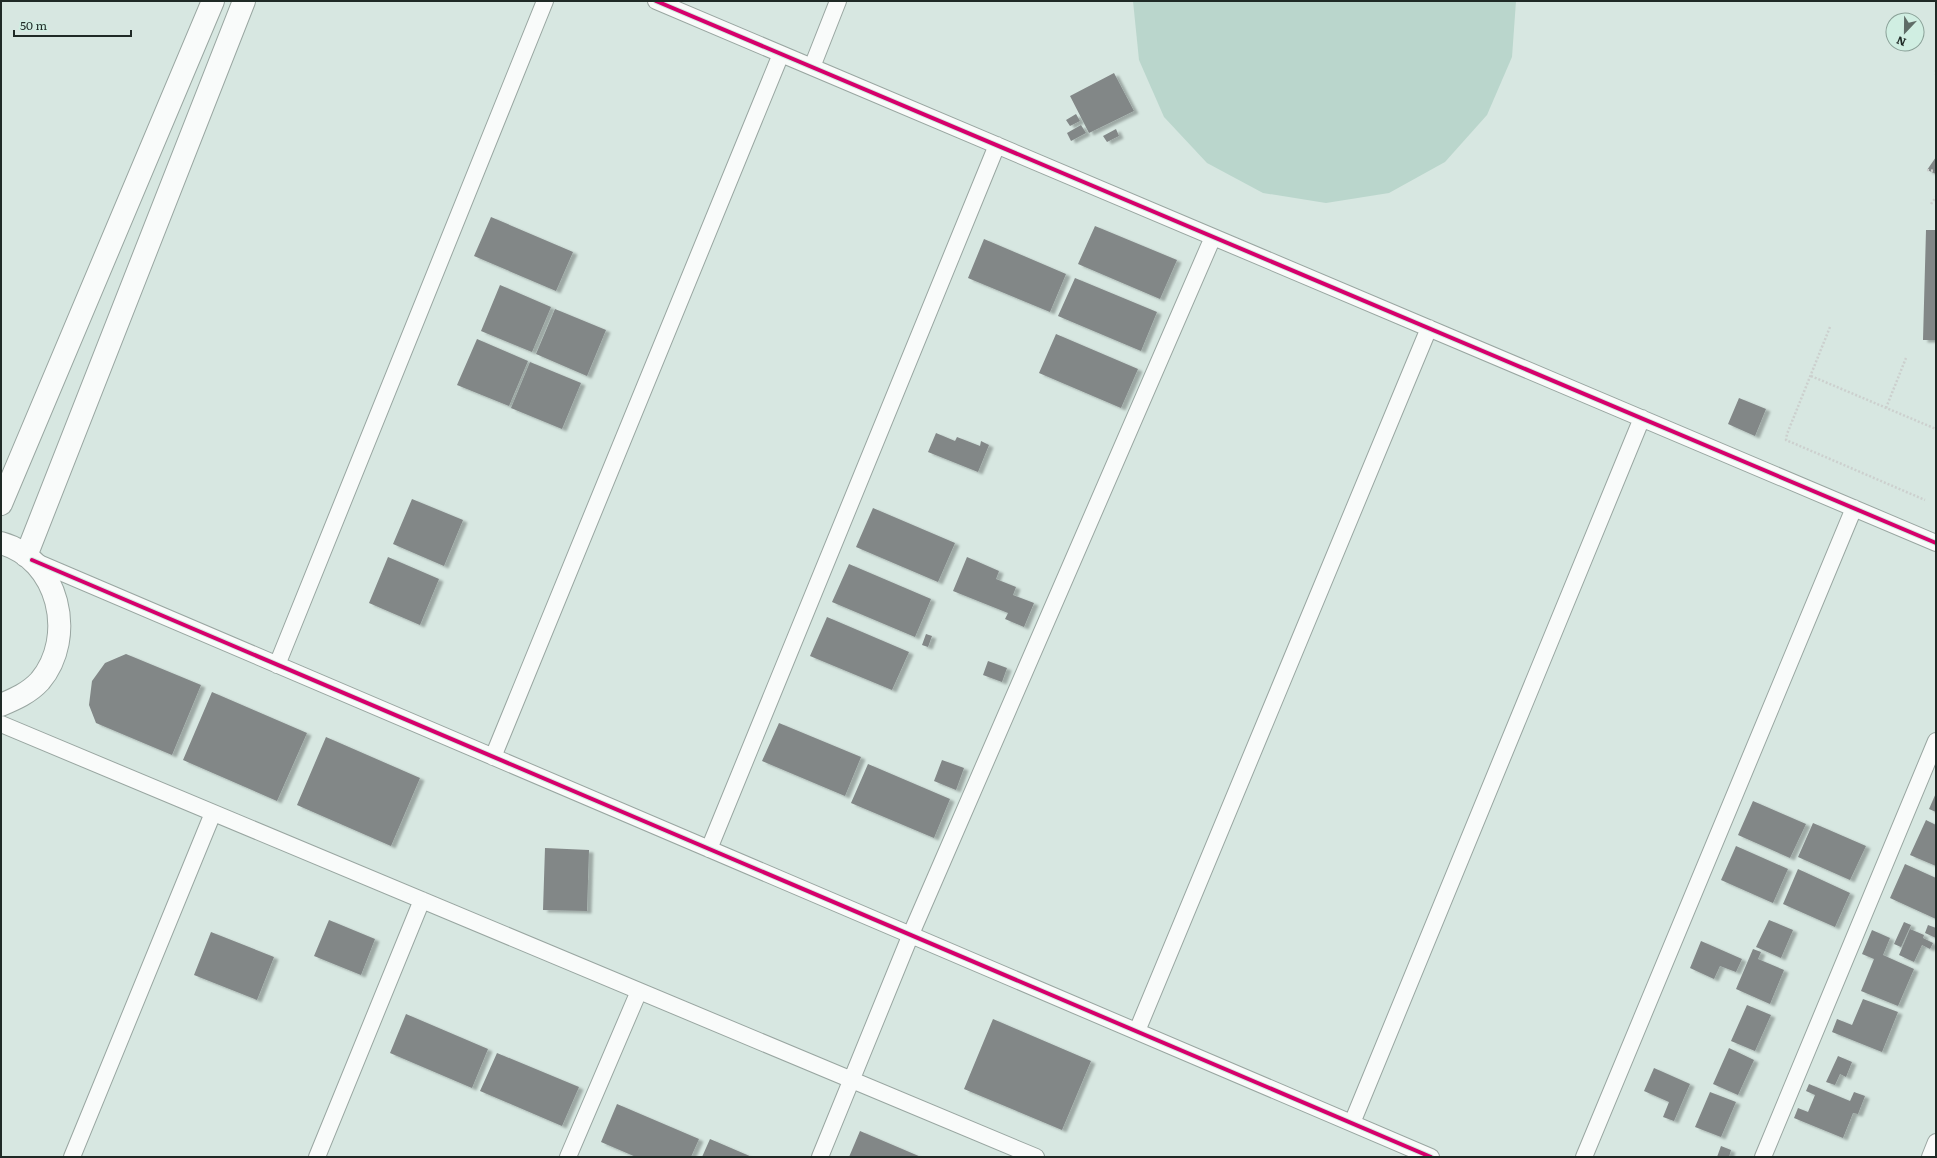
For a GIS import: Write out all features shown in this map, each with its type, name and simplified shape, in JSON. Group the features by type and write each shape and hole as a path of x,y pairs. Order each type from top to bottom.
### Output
{"street":[{"path":"1,504 213,1"},
{"path":"29,558 244,1"},
{"path":"277,665 545,1"},
{"path":"656,1 1936,543"},
{"path":"812,67 838,1"},
{"path":"493,757 781,54"},
{"path":"709,849 997,145"},
{"path":"820,1157 911,934 1213,237"},
{"path":"1137,1031 1429,328"},
{"path":"1352,1124 1642,418"},
{"path":"1584,1157 1854,508"},
{"path":"1,543 29,558 277,665 1431,1157"},
{"path":"1,705 19,698 40,681 54,658 60,632 59,606 49,581 29,558"},
{"path":"1,724 1036,1157"},
{"path":"1763,1157 1936,741"},
{"path":"72,1157 213,813"},
{"path":"317,1157 422,900"},
{"path":"568,1157 639,991"},
{"path":"1930,1157 1936,1142"}],"path":[{"path":"1927,170 1936,171"},
{"path":"1931,204 1936,197"},
{"path":"1830,327 1786,434 1786,440 1926,500"},
{"path":"1886,408 1906,358"},
{"path":"1811,376 1936,429"}],"green space":[{"path":"1133,1 1516,1 1512,57 1487,115 1445,162 1389,193 1326,203 1263,193 1207,163 1164,117 1139,60"}],"building":[{"path":"1114,73 1134,111 1089,133 1070,96"},
{"path":"1076,114 1080,121 1070,126 1066,120"},
{"path":"1081,125 1086,133 1071,141 1067,133"},
{"path":"1116,129 1119,136 1107,142 1103,136"},
{"path":"1936,157 1936,174 1927,170"},
{"path":"491,217 573,252 556,291 474,256"},
{"path":"1095,226 1177,260 1160,299 1078,264"},
{"path":"1926,230 1936,230 1936,340 1923,340"},
{"path":"984,239 1066,274 1050,312 968,278"},
{"path":"1075,278 1157,312 1141,351 1058,316"},
{"path":"500,285 551,307 532,352 481,331"},
{"path":"555,309 606,330 587,376 536,354"},
{"path":"1056,334 1138,369 1121,408 1039,373"},
{"path":"477,339 528,361 509,406 457,385"},
{"path":"530,362 581,383 562,429 511,408"},
{"path":"1739,398 1766,409 1755,436 1728,424"},
{"path":"936,433 955,441 957,437 980,446 981,441 989,445 978,472 928,452"},
{"path":"412,499 463,520 444,566 393,544"},
{"path":"873,508 955,543 938,582 856,547"},
{"path":"388,557 439,579 420,625 369,603"},
{"path":"967,557 999,571 996,579 1016,587 1013,595 1034,603 1024,627 1005,619 1008,613 953,591"},
{"path":"849,564 931,599 915,637 832,602"},
{"path":"827,617 909,652 892,690 810,656"},
{"path":"926,634 932,636 928,647 922,645"},
{"path":"126,654 201,685 172,755 96,723 89,705 92,681 105,663"},
{"path":"988,661 1007,668 1002,682 983,675"},
{"path":"212,692 307,733 277,801 183,760"},
{"path":"779,723 861,757 845,796 762,761"},
{"path":"326,737 420,778 391,846 297,805"},
{"path":"942,760 964,768 956,790 934,781"},
{"path":"868,764 950,799 934,838 851,803"},
{"path":"1936,793 1936,812 1929,809"},
{"path":"1753,801 1806,824 1790,858 1738,835"},
{"path":"1926,820 1936,825 1936,866 1910,855"},
{"path":"1813,823 1866,846 1850,880 1798,857"},
{"path":"1736,846 1788,869 1773,903 1721,880"},
{"path":"545,848 589,850 587,911 543,910"},
{"path":"1905,864 1936,878 1936,919 1890,898"},
{"path":"1798,869 1850,893 1835,927 1783,904"},
{"path":"329,920 375,939 361,975 314,956"},
{"path":"1769,920 1793,930 1781,958 1756,947"},
{"path":"1904,922 1911,925 1901,947 1894,944"},
{"path":"1928,925 1936,928 1936,938 1925,933"},
{"path":"1910,929 1924,935 1923,938 1933,943 1930,949 1922,945 1914,962 1899,955"},
{"path":"1872,930 1890,938 1883,955 1914,969 1898,1006 1861,991 1874,959 1862,954"},
{"path":"211,932 274,957 257,1000 194,975"},
{"path":"1701,941 1742,959 1736,972 1720,966 1714,979 1690,968"},
{"path":"1753,949 1761,952 1758,959 1784,970 1770,1004 1736,989"},
{"path":"1863,999 1898,1012 1882,1052 1832,1032 1837,1019 1852,1025"},
{"path":"1747,1005 1771,1015 1755,1051 1731,1041"},
{"path":"406,1014 488,1049 472,1088 390,1053"},
{"path":"993,1019 1091,1061 1062,1130 964,1089"},
{"path":"1729,1048 1754,1060 1738,1095 1713,1084"},
{"path":"497,1053 579,1087 562,1126 480,1091"},
{"path":"1838,1056 1852,1062 1846,1077 1840,1074 1835,1085 1826,1082"},
{"path":"1654,1068 1690,1084 1674,1121 1663,1117 1669,1102 1644,1091"},
{"path":"1809,1084 1850,1101 1854,1092 1865,1096 1858,1114 1853,1113 1843,1138 1794,1118 1798,1108 1808,1112 1815,1095 1806,1091"},
{"path":"1710,1092 1736,1102 1721,1137 1695,1127"},
{"path":"617,1104 699,1139 691,1157 636,1157 601,1142"},
{"path":"860,1131 921,1157 849,1157"},
{"path":"710,1139 752,1157 702,1157"},
{"path":"1721,1146 1731,1150 1729,1157 1717,1157"}],"cycle path":[{"path":"656,1 1936,543"},
{"path":"32,560 1431,1157"}]}
